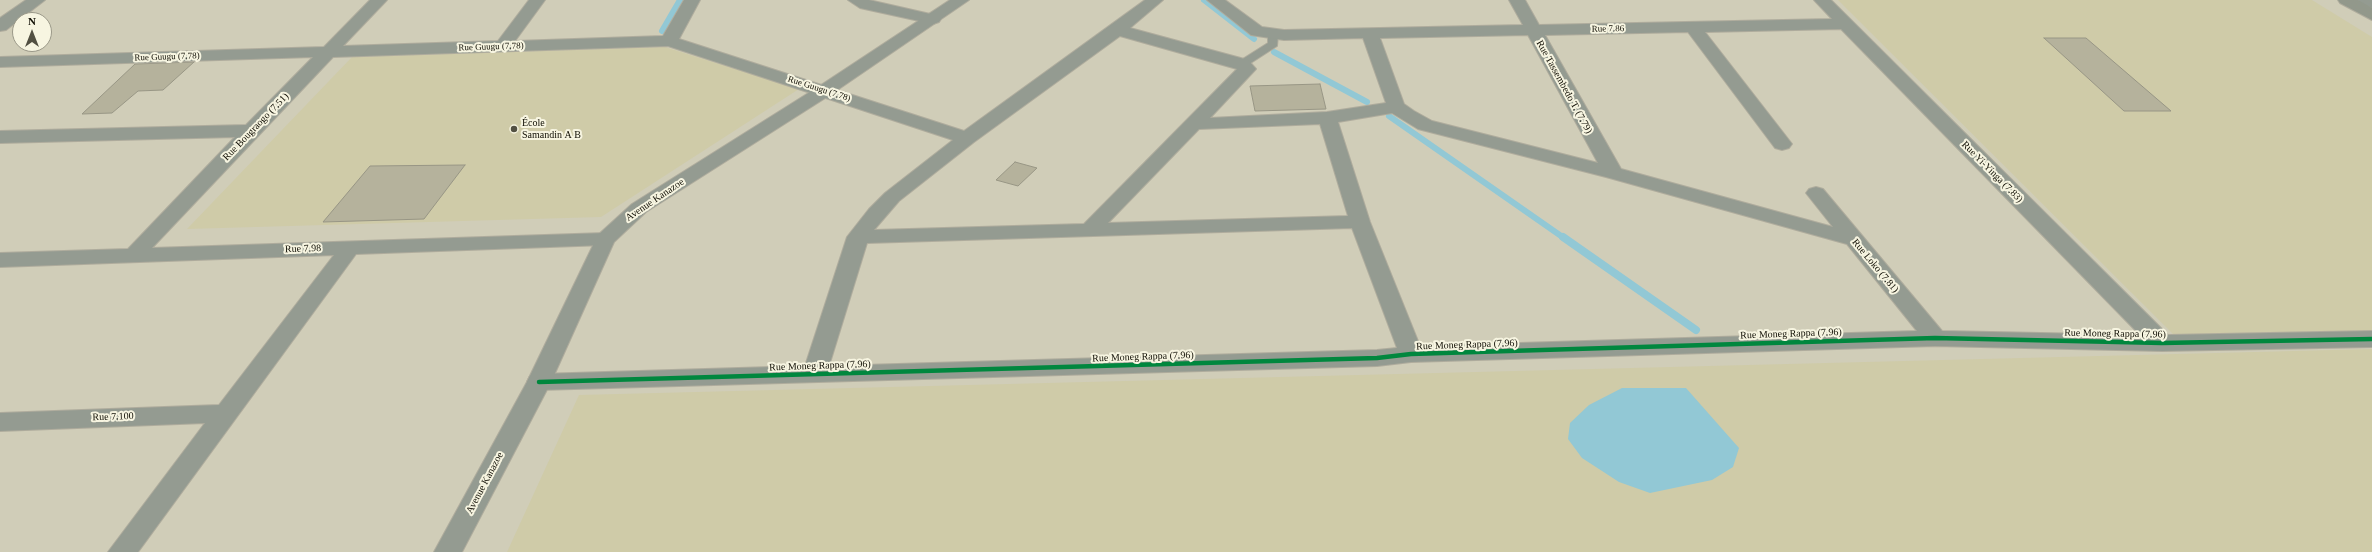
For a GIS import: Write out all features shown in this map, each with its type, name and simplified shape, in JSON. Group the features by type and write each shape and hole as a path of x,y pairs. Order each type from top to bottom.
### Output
{"highway":[{"path":"2346,0 2372,15"}],"street":[{"path":"0,26 37,0"},
{"name":"Rue Bougraogo (7.51)","path":"134,255 251,131 330,52 379,0"},
{"path":"503,46 537,0"},
{"path":"669,41 692,0"},
{"path":"856,0 866,5 933,19"},
{"name":"Avenue Kanazoe","path":"448,552 539,382 605,239 639,208 824,91 962,0"},
{"path":"814,374 858,237 876,213 892,197 967,138 1117,30 1155,0"},
{"name":"Rue 7.86","path":"1215,0 1257,31 1273,35 1845,24"},
{"name":"Rue Tassembedo T. (7.79)","path":"1517,0 1612,173"},
{"name":"Rue Yi-Yinga (7.83)","path":"1822,0 2162,343"},
{"path":"2366,0 2372,3"},
{"path":"1693,28 1782,144"},
{"path":"1090,230 1246,71 1246,66 1242,64 1117,30"},
{"path":"1370,34 1396,107 1407,115 1425,124 1612,173 1852,239"},
{"name":"Rue Guugu (7.78)","path":"0,62 669,41 967,138"},
{"path":"1194,124 1327,118 1396,107"},
{"path":"1327,118 1360,222 1411,354"},
{"path":"0,137 251,131"},
{"name":"Rue Loko (7.81)","path":"1816,193 1852,239 1935,338"},
{"path":"858,237 1360,222"},
{"name":"Rue 7.98","path":"0,260 605,239"},
{"path":"122,552 350,248"},
{"name":"Rue Moneg Rappa (7.96)","path":"539,382 1377,358 1411,354 1935,338 2162,343 2372,339"},
{"name":"Rue 7.100","path":"0,422 226,412"}],"lane":[{"path":"1242,64 1272,44 1273,35"}],"shaded area":[{"path":"1838,0 2312,0 2372,37 2372,336 2184,345"},
{"path":"665,47 799,89 601,217 187,229 352,57"},
{"path":"2372,349 2372,552 507,552 579,395"}],"water":[{"path":"1622,388 1686,388 1739,448 1733,467 1712,480 1650,493 1619,482 1582,458 1568,439 1570,423 1589,405"}],"building":[{"path":"2044,38 2086,38 2171,111 2124,111"},
{"path":"194,62 163,90 138,91 112,113 82,114 135,64"},
{"path":"1320,84 1326,109 1255,111 1250,86"},
{"path":"1015,162 1037,168 1018,186 996,180"},
{"path":"465,165 424,219 323,222 370,166"}],"waterway":[{"path":"662,31 680,0"},
{"path":"1204,0 1254,39"},
{"path":"1274,52 1367,102"},
{"path":"1389,116 1564,238"},
{"path":"1563,237 1696,330"}],"cycle path":[{"path":"539,382 1377,358 1411,354 1935,338 2162,343 2372,339"}],"place":[{"name":"École Samandin A B","path":"514,129"}]}
